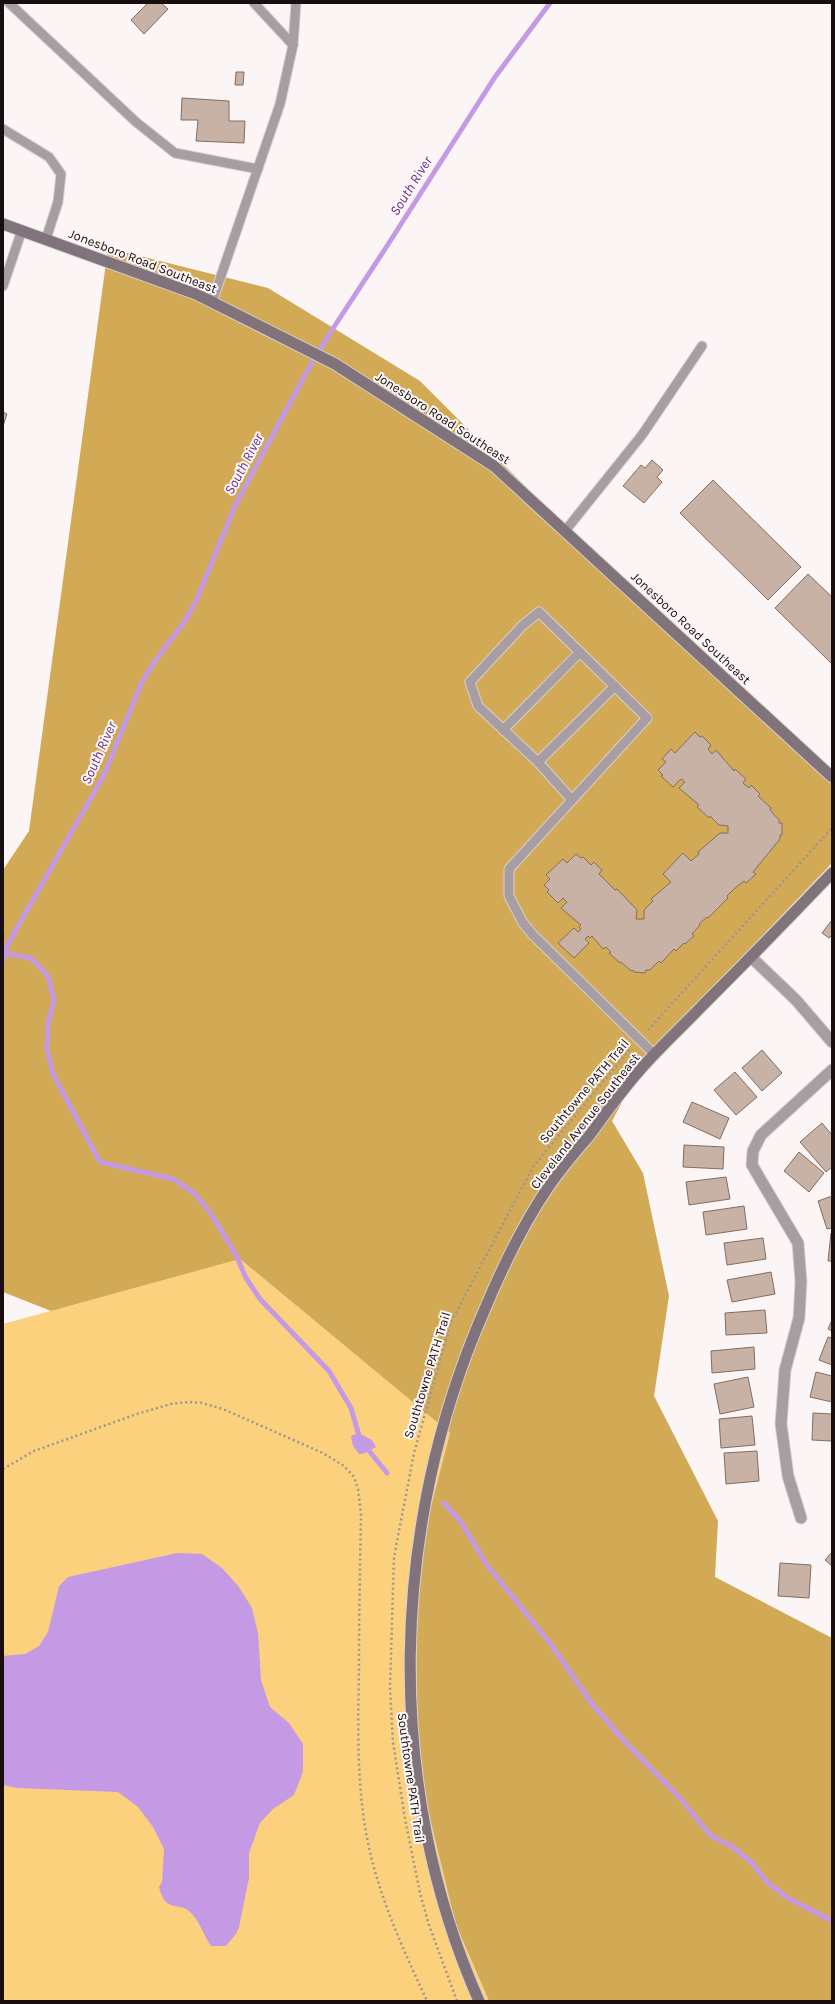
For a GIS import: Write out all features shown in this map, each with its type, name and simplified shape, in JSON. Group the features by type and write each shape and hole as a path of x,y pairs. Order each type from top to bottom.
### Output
{"main road":[{"name":"Jonesboro Road Southeast","path":"3,224 196,294 334,364 494,466 832,777"},
{"name":"Cleveland Avenue Southeast","path":"479,2001 467,1973 447,1915 429,1844 416,1767 410,1691 412,1609 420,1530 439,1437 465,1354 503,1267 549,1187 640,1070 832,873"}],"street":[{"path":"751,956 796,1000 832,1042"},
{"path":"801,1518 788,1476 781,1424 785,1370 799,1318 801,1282 798,1243 752,1165 753,1150 761,1135 832,1070"}],"lane":[{"path":"9,3 136,122 175,153 258,169"},
{"path":"254,3 293,45"},
{"path":"212,302 280,104 293,45 296,3"},
{"path":"3,129 49,157 61,174 58,202 46,239"},
{"path":"3,286 22,230"},
{"path":"566,531 642,435 702,346"},
{"path":"572,800 538,762 478,706 470,682 522,626 539,612 647,718 509,869 509,896 523,923 533,935 655,1055"},
{"path":"503,730 580,652"},
{"path":"538,762 614,686"}],"path":[{"name":"Southtowne PATH Trail","path":"457,2001 428,1925 420,1893 405,1819 393,1742 390,1688 395,1550 414,1453 451,1322 533,1167 639,1039 832,828"},
{"path":"3,1469 34,1451 79,1433 171,1404 189,1402 202,1403 223,1409 323,1453 344,1466 354,1477 358,1490 361,1514 358,1731 359,1776 370,1850 385,1906 427,2001"}],"shaded area":[{"path":"108,248 268,288 420,381 651,612 832,774 832,863 645,1059 612,1121 643,1173 669,1296 654,1396 718,1521 715,1577 832,1638 832,2001 489,2001 456,1925 416,1760 417,1562 450,1433 240,1259 51,1311 3,1292 3,870 29,831"},
{"path":"240,1259 450,1433 456,1925 489,2001 3,2001 3,1324"},
{"path":"358,1433 372,1440 376,1447 363,1454 359,1454 353,1446 351,1436"},
{"path":"177,1553 202,1554 222,1568 239,1587 252,1608 258,1633 261,1680 270,1707 289,1723 303,1744 303,1772 294,1795 273,1809 260,1823 249,1853 249,1878 239,1927 236,1934 226,1946 211,1946 192,1914 183,1908 174,1906 165,1901 159,1887 162,1882 164,1849 153,1827 138,1807 118,1792 17,1788 3,1785 3,1656 25,1654 39,1646 48,1632 59,1586 68,1577"}],"building":[{"path":"148,3 161,3 168,9 144,34 131,20"},
{"path":"236,72 244,72 243,85 235,85"},
{"path":"182,98 229,101 229,121 245,121 244,143 196,141 198,120 181,120"},
{"path":"3,412 7,414 3,426"},
{"path":"652,460 663,470 657,477 662,482 644,503 623,486 641,465 645,468"},
{"path":"713,480 801,567 768,600 680,513"},
{"path":"808,574 832,597 832,664 775,608"},
{"path":"695,732 700,737 702,736 711,745 708,749 712,754 716,750 734,771 735,769 746,779 743,783 749,788 751,785 760,794 758,796 771,808 770,810 779,820 779,823 782,823 782,835 780,835 780,839 753,872 756,874 746,883 744,881 734,889 727,896 728,898 708,918 707,917 699,924 700,925 692,934 694,936 676,951 674,949 661,963 659,961 650,970 646,970 645,973 630,970 609,953 611,952 606,947 603,949 592,936 590,938 588,936 585,939 589,943 574,958 558,943 574,928 578,932 581,929 579,927 581,925 561,908 567,902 563,898 558,903 547,892 549,890 544,885 550,879 546,875 563,859 567,863 576,854 581,858 583,857 591,865 594,862 602,870 599,874 615,890 617,889 637,910 636,919 644,919 644,910 653,901 651,899 671,882 663,874 683,853 691,861 699,854 698,852 720,833 728,833 728,826 719,825 710,816 709,818 697,807 699,805 679,788 685,782 681,779 673,787 661,776 663,775 658,770 666,762 662,759 671,749 675,753"},
{"path":"832,920 832,935 829,938 822,933"},
{"path":"762,1050 782,1073 762,1091 742,1068"},
{"path":"735,1072 757,1097 736,1115 714,1090"},
{"path":"692,1102 729,1118 720,1139 683,1122"},
{"path":"822,1123 832,1135 832,1167 826,1172 800,1142"},
{"path":"684,1145 724,1147 723,1169 683,1167"},
{"path":"799,1152 824,1173 809,1192 784,1171"},
{"path":"726,1177 730,1199 689,1205 686,1182"},
{"path":"832,1196 832,1228 827,1229 818,1201"},
{"path":"744,1206 747,1229 706,1235 703,1212"},
{"path":"831,1233 832,1261 828,1261"},
{"path":"763,1238 766,1259 727,1265 724,1243"},
{"path":"771,1272 775,1294 732,1302 727,1280"},
{"path":"765,1310 767,1333 726,1335 725,1313"},
{"path":"832,1320 832,1331 828,1329"},
{"path":"828,1337 832,1338 832,1365 819,1360"},
{"path":"754,1347 755,1369 712,1373 711,1351"},
{"path":"816,1372 832,1376 832,1402 810,1397"},
{"path":"748,1377 754,1407 720,1414 714,1384"},
{"path":"813,1413 832,1414 832,1441 812,1440"},
{"path":"752,1416 755,1445 721,1448 719,1419"},
{"path":"757,1451 759,1481 726,1484 724,1453"},
{"path":"832,1552 832,1566 825,1560"},
{"path":"780,1563 811,1565 809,1598 778,1596"}],"waterway":[{"name":"South River","path":"3,961 4,952 17,928 104,775 142,682 155,661 185,621 197,599 235,506 306,373 332,330 495,77 550,3"},
{"path":"3,953 31,958 48,976 54,1000 48,1024 47,1049 53,1074 100,1162 173,1179 194,1193 210,1212 236,1255 246,1278 260,1299 329,1371 351,1408 360,1439"},
{"path":"366,1447 387,1473"},
{"path":"444,1503 461,1522 487,1565 550,1643 593,1705 626,1743 679,1797 711,1836 733,1847 752,1863 768,1883 788,1898 832,1921"}]}
